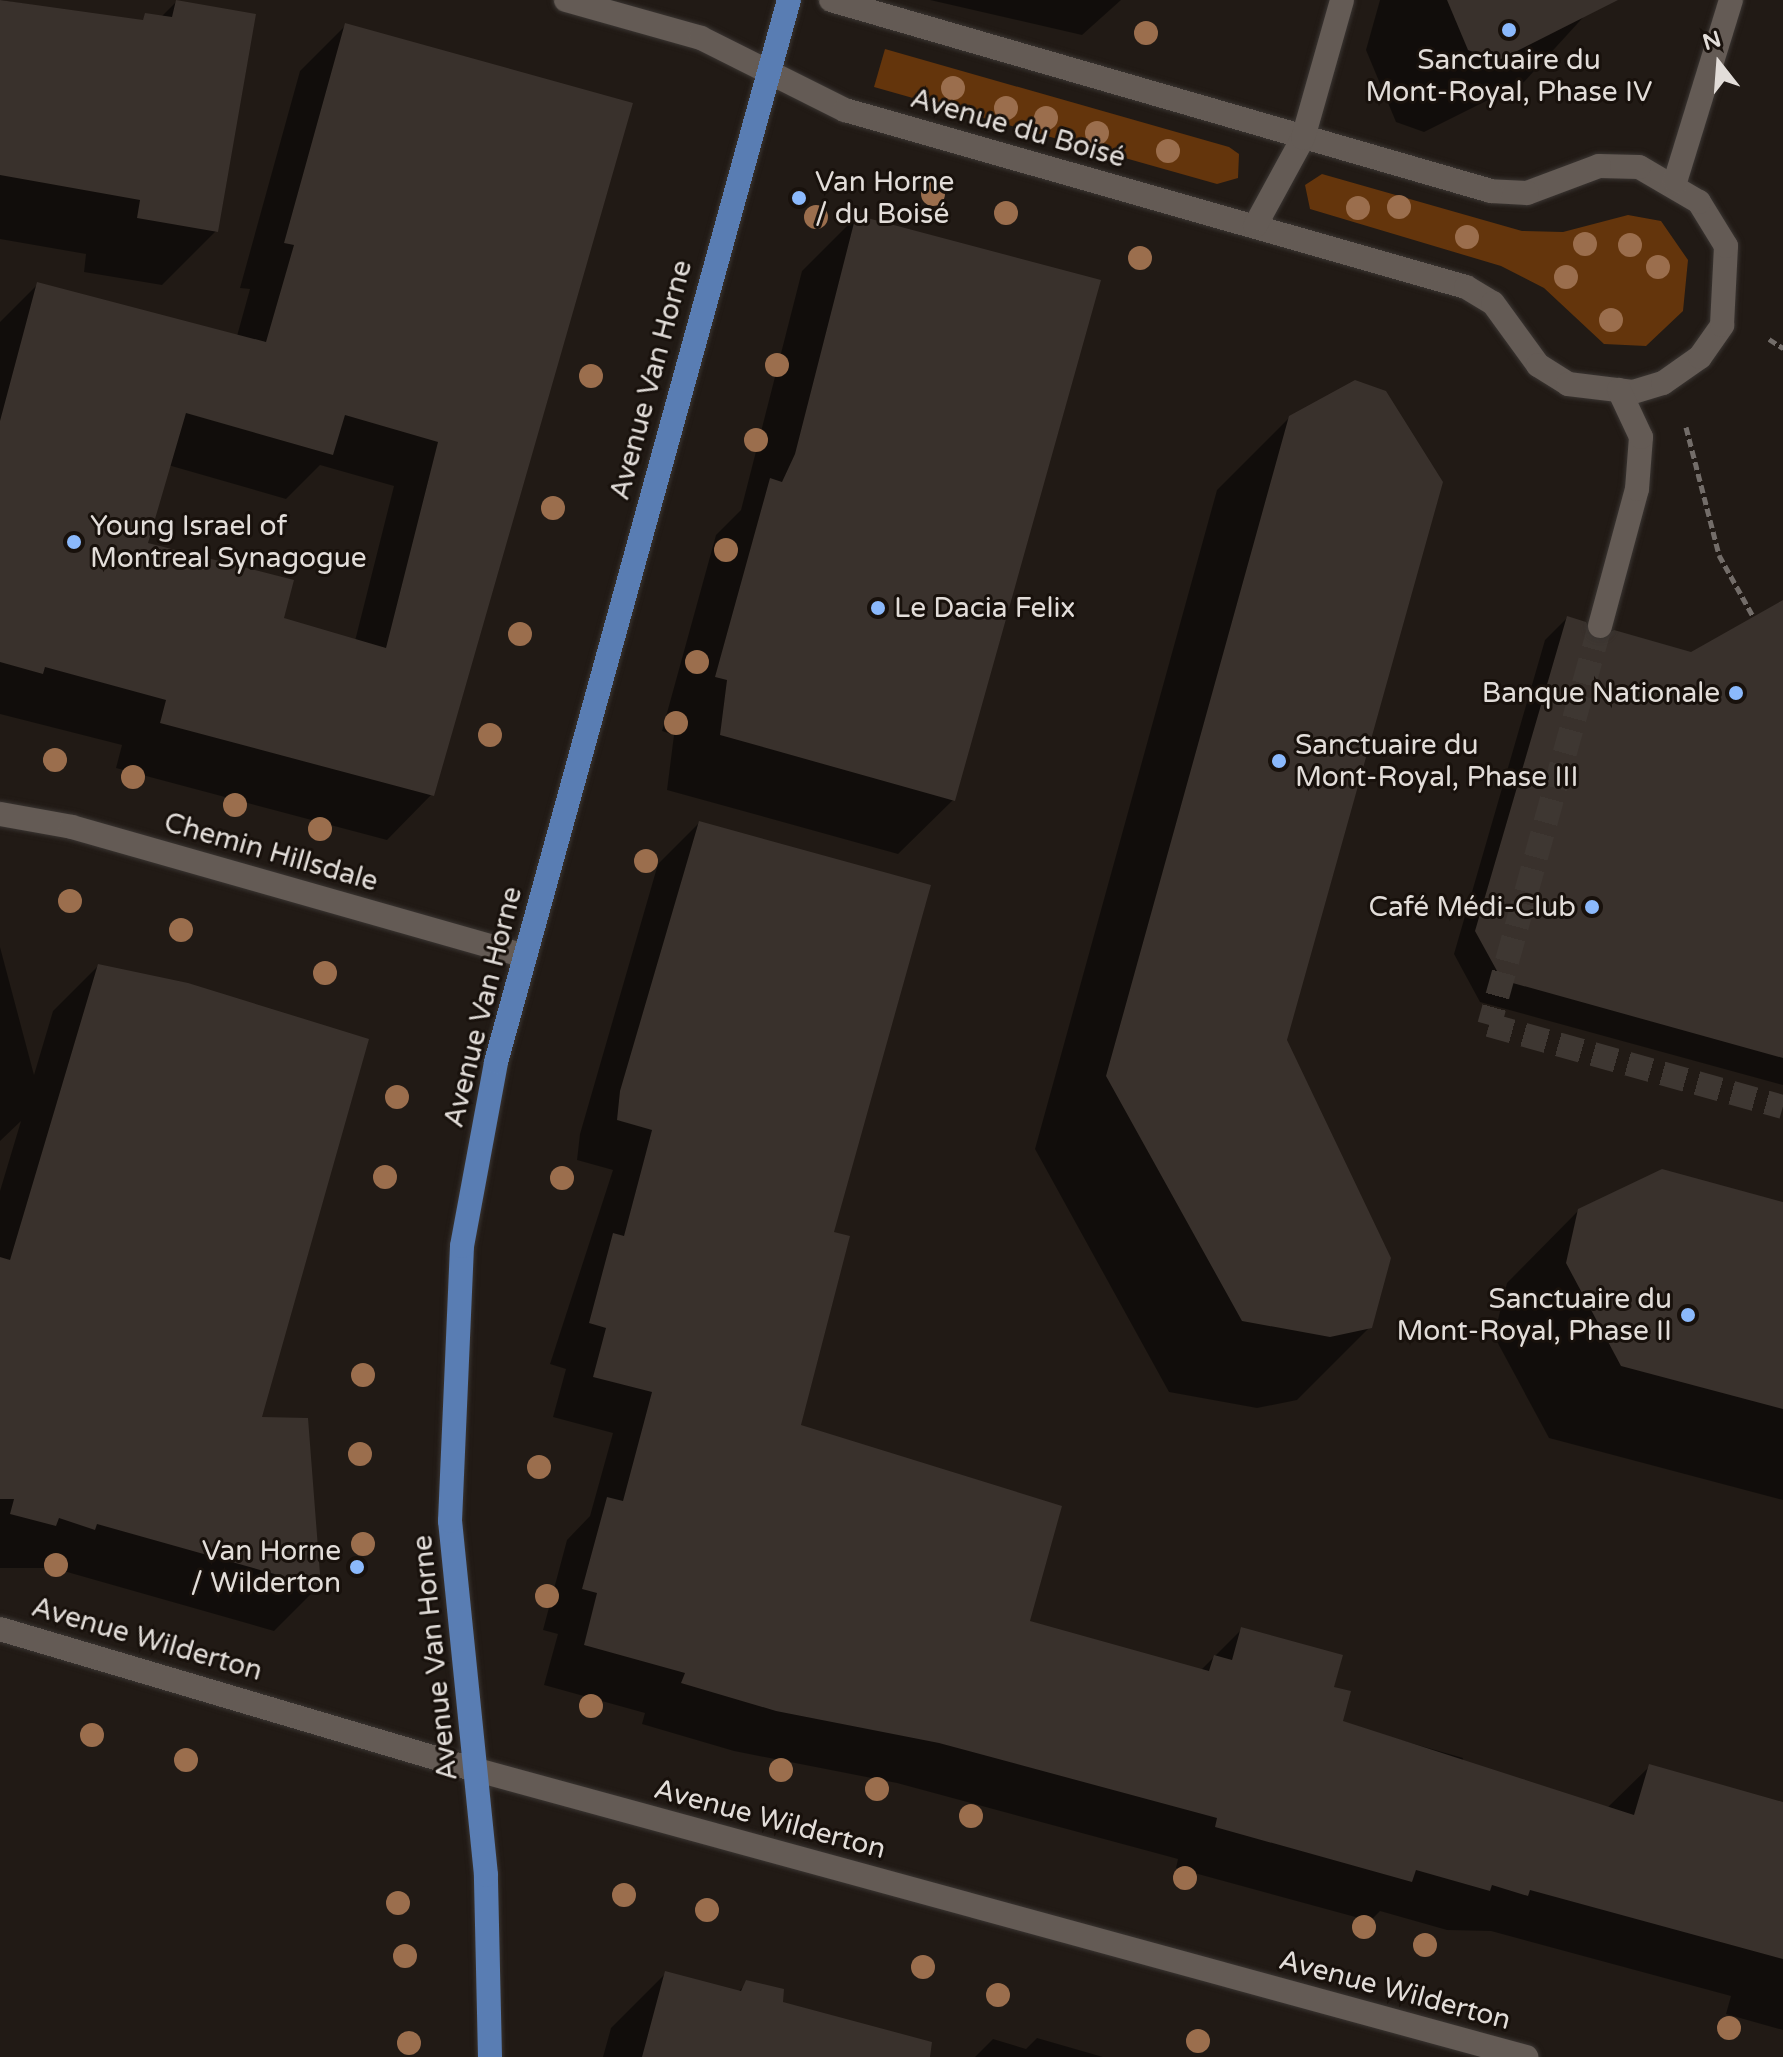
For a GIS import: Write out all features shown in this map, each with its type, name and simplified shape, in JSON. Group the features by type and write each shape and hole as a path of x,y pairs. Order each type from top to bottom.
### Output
{"main road":[{"name":"Avenue Van Horne","path":"490,2057 477,1770 450,1521 451,1373 462,1246 496,1062 789,0"}],"street":[{"name":"Avenue du Boisé","path":"566,0 701,38 845,110 1466,287 1493,303 1538,365 1568,384 1619,390 1663,383 1688,367 1713,344 1725,312 1726,246 1699,202 1675,182 1639,167 1599,166 1527,193 1491,191 831,0"},
{"path":"1255,226 1303,138 1342,0"},
{"path":"1675,182 1731,0"},
{"path":"1600,626 1637,489 1641,437 1619,390"},
{"name":"Chemin Hillsdale","path":"0,814 72,827 525,956"},
{"name":"Avenue Wilderton","path":"0,1629 477,1770 1520,2056"}],"path":[{"path":"1769,339 1783,348"},
{"path":"1686,427 1719,555 1753,616"}],"shaded area":[{"path":"885,49 1229,147 1239,154 1238,178 1217,184 874,87"},
{"path":"1322,174 1522,231 1563,232 1628,215 1661,221 1688,260 1683,311 1646,346 1604,344 1544,288 1501,266 1310,209 1305,185"}],"building":[{"path":"0,0 143,20 145,13 172,17 176,0 256,14 218,232 137,218 140,200 0,175"},
{"name":"Sanctuaire du Mont-Royal, Phase IV","path":"1447,0 1618,0 1497,61 1468,50"},
{"path":"345,23 633,103 434,796 160,723 166,700 45,667 43,674 0,662 0,421 37,282 266,342 294,245 284,243","holes":["186,413 333,455 345,415 438,442 386,648 284,618 294,580 148,543"]},
{"path":"856,215 1101,280 955,801 720,735 727,680 715,677 770,478 782,482 795,454"},
{"name":"Sanctuaire du Mont-Royal, Phase III","path":"1355,380 1386,391 1443,482 1287,1040 1391,1258 1372,1328 1330,1337 1242,1321 1106,1076 1289,416"},
{"path":"1783,600 1783,1058 1502,980 1475,931 1567,616 1586,622 1595,640 1614,630 1691,652"},
{"path":"699,821 931,885 834,1232 850,1236 801,1425 1062,1506 1030,1621 1209,1671 1214,1655 1232,1660 1241,1627 1343,1655 1334,1687 1351,1691 1343,1721 1634,1815 1649,1764 1783,1802 1783,1959 1530,1890 1528,1896 1492,1885 1490,1891 1416,1870 1412,1882 1215,1827 1217,1818 939,1743 776,1711 681,1683 685,1673 584,1645 597,1593 582,1589 607,1497 623,1501 652,1392 593,1377 606,1328 589,1323 613,1233 624,1236 652,1130 617,1120 620,1091"},
{"path":"98,964 188,983 369,1039 262,1417 308,1418 321,1587 97,1524 95,1530 59,1518 56,1526 10,1514 14,1499 0,1499 0,1257 10,1260"},
{"name":"Sanctuaire du Mont-Royal, Phase II","path":"1662,1169 1783,1202 1783,1409 1621,1366 1566,1263 1578,1209"},
{"path":"665,1971 741,1991 746,1980 784,1989 783,2002 932,2042 930,2057 642,2057"}],"tunnel":[{"path":"1600,626 1489,1025 1783,1107"}],"place":[{"name":"Sanctuaire du Mont-Royal, Phase IV","path":"1509,30"},
{"name":"Van Horne / du Boisé","path":"799,198"},
{"name":"Young Israel of Montreal Synagogue","path":"74,542"},
{"name":"Le Dacia Felix","path":"878,608"},
{"name":"Banque Nationale","path":"1736,693"},
{"name":"Sanctuaire du Mont-Royal, Phase III","path":"1279,761"},
{"name":"Café Médi-Club","path":"1592,907"},
{"name":"Sanctuaire du Mont-Royal, Phase II","path":"1688,1315"},
{"name":"Van Horne / Wilderton","path":"357,1567"}]}
